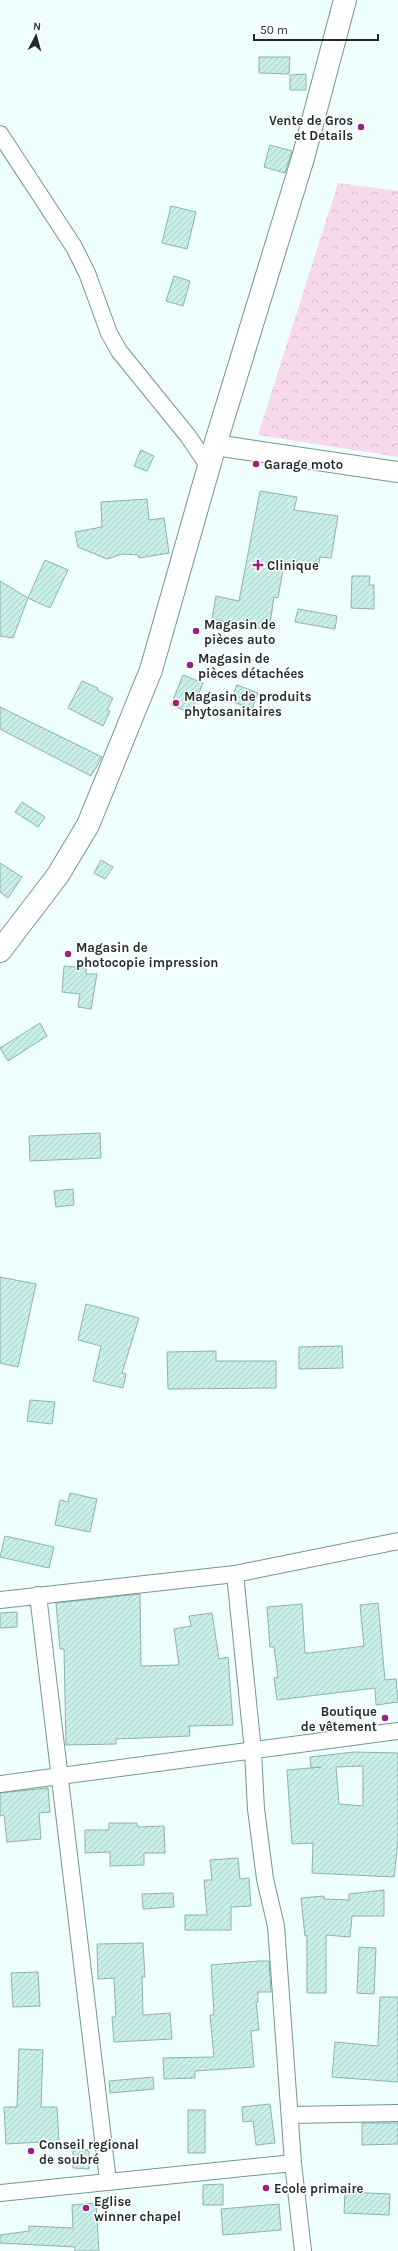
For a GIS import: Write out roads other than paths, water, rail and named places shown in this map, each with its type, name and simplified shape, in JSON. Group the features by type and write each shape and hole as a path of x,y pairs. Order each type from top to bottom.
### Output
{"main road":[{"path":"0,951 58,875 88,825 151,670 215,445 303,158 345,0"}],"street":[{"path":"0,134 74,247 87,273 109,333 119,351 188,436 209,467"},
{"path":"215,445 398,472"},
{"path":"0,1600 235,1574 398,1541"},
{"path":"235,1574 253,1751 256,1809 265,1879 276,1926 293,2163 303,2251"},
{"path":"38,1595 108,2181"},
{"path":"0,1784 398,1731"},
{"path":"290,2115 398,2113"},
{"path":"0,2193 293,2163"}],"place":[{"name":"Vente de Gros et Details","path":"361,127"},
{"name":"Garage moto","path":"256,464"},
{"name":"Clinique","path":"258,565"},
{"name":"Magasin de pièces auto","path":"196,631"},
{"name":"Magasin de pièces détachées","path":"190,665"},
{"name":"Magasin de produits phytosanitaires","path":"176,703"},
{"name":"Magasin de photocopie impression","path":"68,954"},
{"name":"Boutique de vêtement","path":"385,1718"},
{"name":"Conseil regional de soubré","path":"31,2151"},
{"name":"Ecole primaire","path":"266,2188"},
{"name":"Eglise winner chapel","path":"86,2208"}]}
